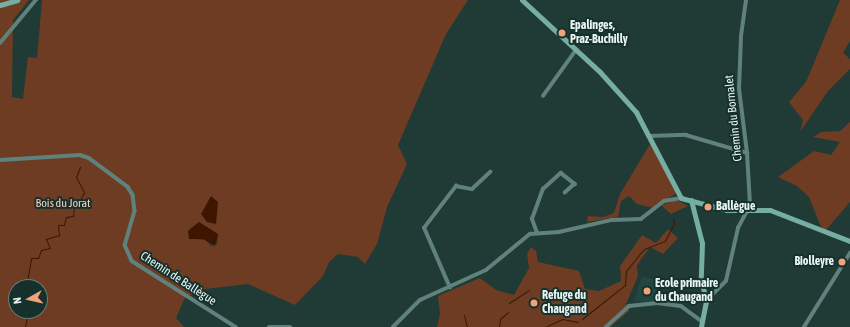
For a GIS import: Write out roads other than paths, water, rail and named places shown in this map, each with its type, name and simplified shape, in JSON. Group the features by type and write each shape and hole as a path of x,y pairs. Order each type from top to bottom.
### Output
{"street":[{"path":"0,5 17,0"},
{"path":"0,43 36,0"},
{"name":"Chemin du Bornalet","path":"746,0 738,77 747,153 749,210"},
{"path":"522,1 576,50 636,112 681,198"},
{"path":"544,96 576,50"},
{"path":"649,136 686,134 747,153"},
{"name":"Chemin de Ballègue","path":"0,160 80,155 94,161 128,187 133,195 135,211 124,248 132,261 236,327"},
{"path":"450,288 424,228 456,186 472,189 490,172"},
{"path":"537,232 532,219 543,189 561,173 575,184 565,193"},
{"path":"393,327 420,300 450,288 486,270 522,238 537,232 559,232 612,220 641,219 664,201 681,198 726,210 770,210 850,241"},
{"path":"691,200 702,238 701,279 706,301 701,324"},
{"path":"706,301 726,281 738,228 749,210"},
{"path":"804,327 850,253"},
{"path":"606,327 629,306 657,303 682,306 701,324"},
{"path":"269,327 290,327"}],"waterway":[{"path":"27,279 31,258 38,258 41,250 50,248 46,239 59,235 58,225 64,225 66,217 73,216 74,205 78,204 84,192 76,177 80,167"},
{"path":"582,319 625,285 626,271 644,249 665,241 674,223 673,218"},
{"path":"509,303 529,290"},
{"path":"499,327 500,319 508,312"},
{"path":"464,315 467,327"},
{"path":"25,327 26,319"},
{"path":"545,327 562,319 578,322"}],"place":[{"name":"Epalinges, Praz-Buchilly","path":"562,33"},
{"name":"Ballègue","path":"708,207"},
{"name":"Biolleyre","path":"842,262"},
{"name":"Ecole primaire du Chaugand","path":"647,291"},
{"name":"Refuge du Chaugand","path":"534,303"}],"park label":[{"name":"Bois du Jorat","path":"63,204"}]}
